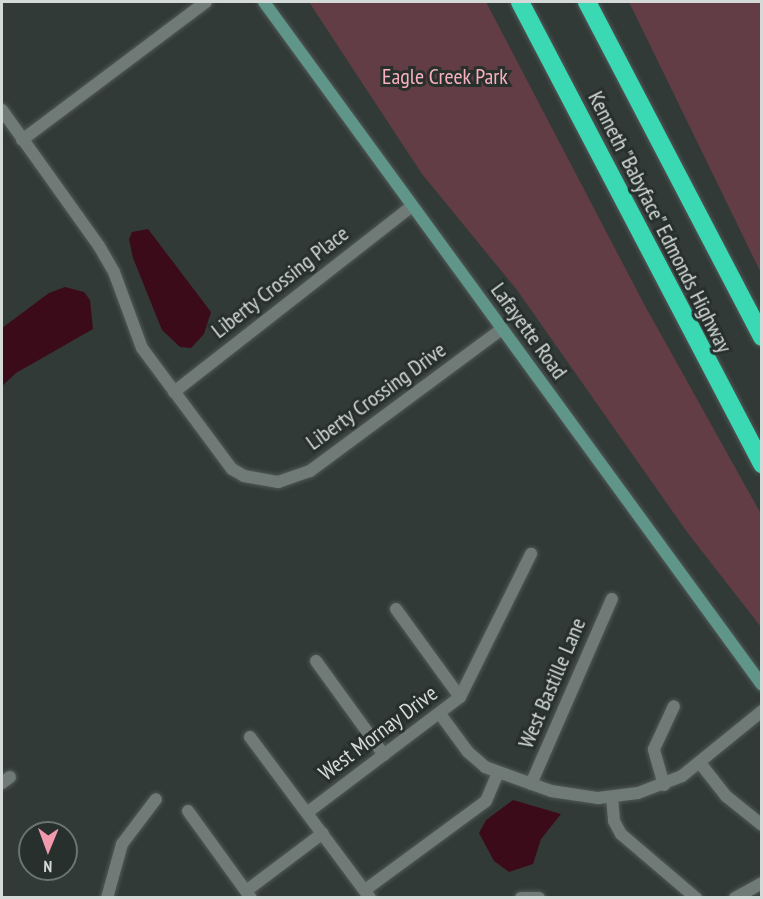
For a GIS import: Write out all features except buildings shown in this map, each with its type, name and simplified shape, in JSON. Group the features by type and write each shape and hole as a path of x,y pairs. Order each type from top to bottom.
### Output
{"highway":[{"name":"Kenneth \"Babyface\" Edmonds Highway","path":"520,2 762,464"},
{"name":"Kenneth \"Babyface\" Edmonds Highway","path":"587,2 762,337"}],"main road":[{"name":"Lafayette Road","path":"264,2 762,685"}],"street":[{"path":"22,140 206,2"},
{"name":"Liberty Crossing Drive","path":"2,110 99,246 114,272 142,348 232,469 261,481 278,482 293,478 333,457 502,329"},
{"name":"Liberty Crossing Place","path":"174,392 412,206"},
{"name":"West Mornay Drive","path":"308,812 460,697 531,554"},
{"name":"West Bastille Lane","path":"531,783 612,599"},
{"path":"396,609 460,697"},
{"path":"316,661 384,755"},
{"path":"664,784 654,751 674,706"},
{"path":"440,714 476,761 498,773 561,794 612,797 664,784 700,763 762,711"},
{"path":"250,737 368,894 486,801 498,773"},
{"path":"700,763 726,796 762,825"},
{"path":"612,797 614,821 621,834 696,897"},
{"path":"107,897 122,844 156,799"},
{"path":"188,811 249,894 323,832"},
{"path":"735,897 762,883"},
{"path":"521,897 539,897"}],"green space":[{"name":"Eagle Creek Park","path":"309,2 486,2 644,304 761,514 761,627 687,532 517,290 422,174"},
{"path":"629,2 761,2 761,273"}],"shaded area":[{"path":"148,229 211,312 204,334 191,348 180,347 162,330 133,258 129,239 132,232"},
{"path":"65,287 84,292 90,300 93,329 16,373 2,386 2,328 49,293"},
{"path":"513,800 561,814 541,839 533,864 509,872 494,861 479,833 486,820"}]}
